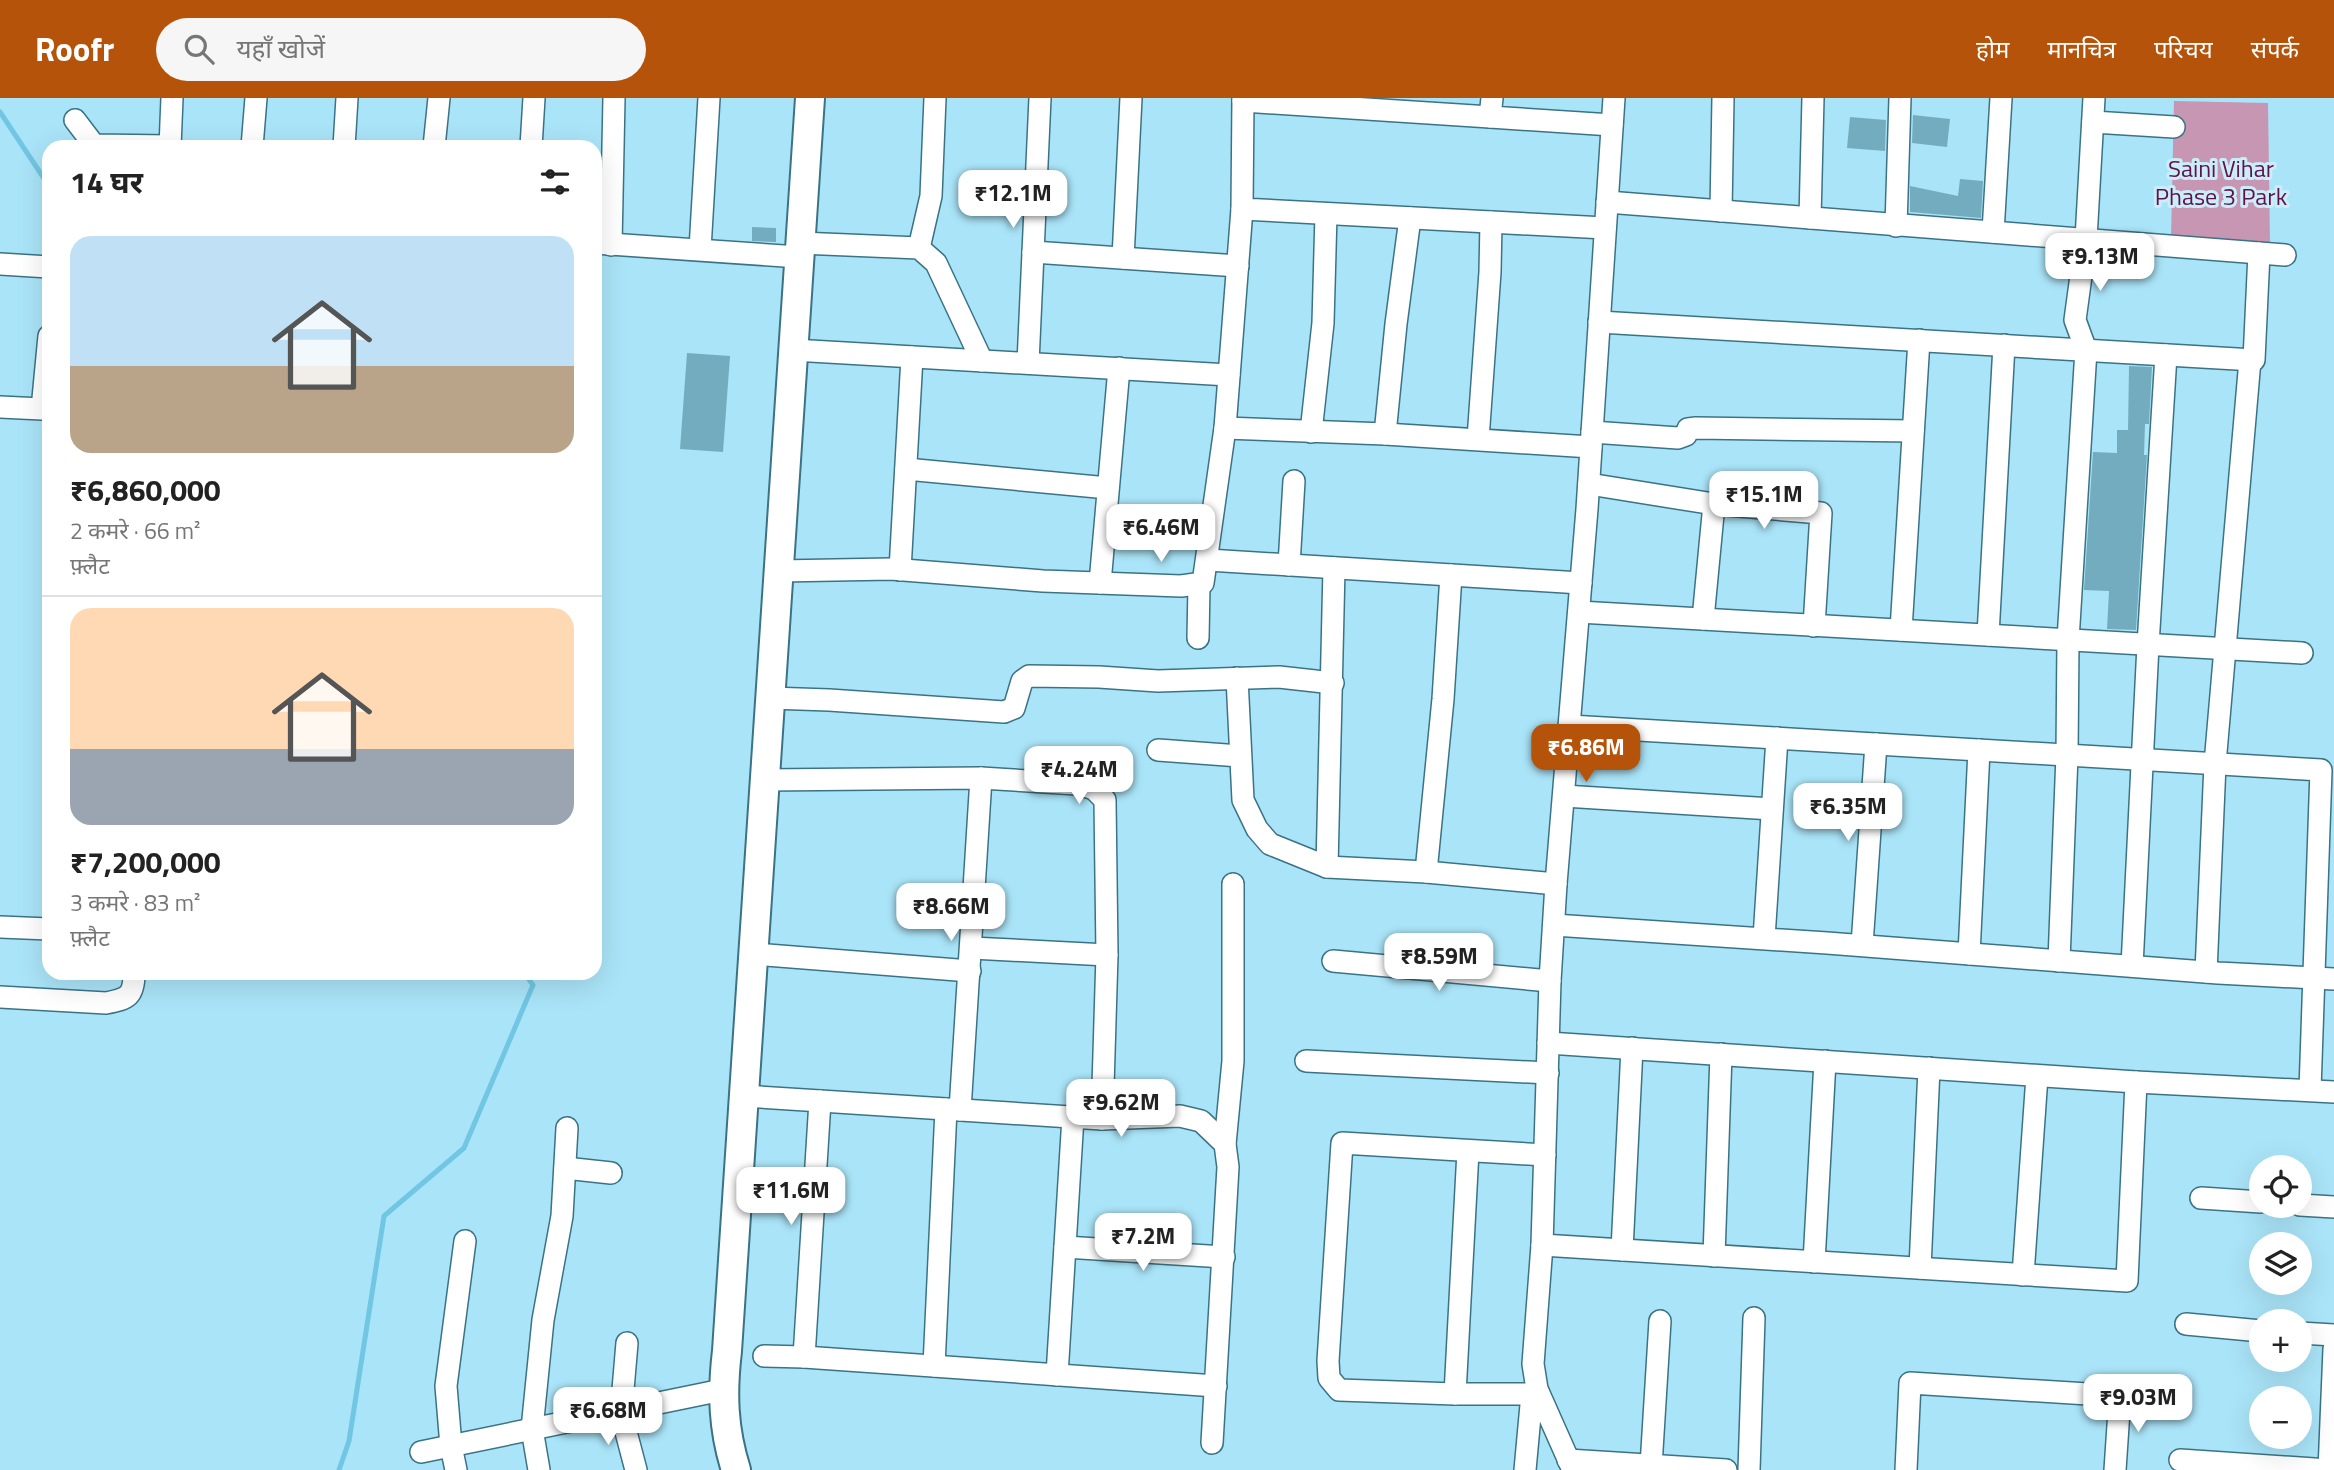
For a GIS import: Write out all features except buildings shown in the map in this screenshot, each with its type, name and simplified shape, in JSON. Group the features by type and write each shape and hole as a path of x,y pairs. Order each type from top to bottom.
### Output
{"street":[{"path":"170,140 172,98"},
{"path":"252,140 256,98"},
{"path":"344,140 347,98"},
{"path":"435,140 439,98"},
{"path":"531,140 534,98"},
{"path":"614,98 603,244 700,249 919,248 936,263 982,361"},
{"path":"700,249 709,98"},
{"path":"736,1470 729,1448 722,1390 728,1338 810,98"},
{"path":"919,248 931,196 935,98"},
{"path":"1028,363 1040,98"},
{"path":"1123,258 1131,98"},
{"path":"1525,1470 1536,1394 1533,1364 1542,1245 1550,981 1556,884 1589,484 1614,98"},
{"path":"1721,211 1723,98"},
{"path":"1810,218 1813,98"},
{"path":"1896,226 1900,98"},
{"path":"1993,232 2001,98"},
{"path":"2059,961 2067,755 2068,640 2087,350 2074,320 2086,239 2094,98"},
{"path":"1198,638 1199,585 1205,579 1225,428 1242,209 1243,100 1491,108 1612,125"},
{"path":"75,120 90,140"},
{"path":"2093,122 2174,127"},
{"path":"1607,202 2285,255"},
{"path":"1242,209 1605,228"},
{"path":"1311,432 1323,323 1326,214"},
{"path":"1385,434 1410,218"},
{"path":"1478,439 1491,222"},
{"path":"1033,252 1238,266"},
{"path":"1599,322 2254,360 2259,253"},
{"path":"0,264 42,267"},
{"path":"1901,630 1919,340"},
{"path":"1988,635 2004,345"},
{"path":"793,350 1229,374"},
{"path":"2132,967 2166,355"},
{"path":"900,570 912,357"},
{"path":"2206,972 2215,764 2250,360"},
{"path":"1100,583 1119,368"},
{"path":"0,407 42,410"},
{"path":"1225,428 1478,439 1678,438 1686,435 1688,429 1696,428 1913,431"},
{"path":"906,469 1108,488"},
{"path":"1289,565 1294,481"},
{"path":"1589,484 1714,505 1821,513 1814,625"},
{"path":"1703,619 1714,505"},
{"path":"1208,560 1581,583"},
{"path":"1327,867 1334,568"},
{"path":"779,571 900,570 1100,583 1199,585"},
{"path":"1426,872 1443,699 1451,575"},
{"path":"1579,612 2302,653"},
{"path":"770,698 1004,712 1014,708 1022,681 1029,676 1158,681 1279,677 1333,683"},
{"path":"1237,678 1243,800 1258,829 1270,844 1327,867 1426,872 1556,884"},
{"path":"1570,726 2321,770 2327,823 2324,979 2309,1090"},
{"path":"1764,938 1777,738"},
{"path":"1862,945 1876,744"},
{"path":"1158,750 1240,756"},
{"path":"1969,954 1979,750"},
{"path":"765,780 981,778 1077,784 1094,789 1105,800 1107,955 1102,1119"},
{"path":"934,1366 953,1109 972,948 981,778"},
{"path":"1564,796 1772,809"},
{"path":"1212,1443 1228,1167 1225,1144 1233,1061 1233,884"},
{"path":"1554,925 2324,979"},
{"path":"0,927 42,929"},
{"path":"972,948 1107,955"},
{"path":"754,954 970,971"},
{"path":"1333,961 1550,981"},
{"path":"0,997 106,1003 122,1000 130,995 134,980"},
{"path":"1548,1043 2037,1076 2334,1092"},
{"path":"1622,1250 1632,1048"},
{"path":"1714,1256 1721,1054"},
{"path":"1306,1061 1548,1073"},
{"path":"1814,1262 1825,1061"},
{"path":"1920,1268 1929,1068"},
{"path":"2023,1275 2037,1076"},
{"path":"1542,1245 2127,1281 2136,1082"},
{"path":"744,1096 1102,1119 1181,1116 1201,1121 1225,1144"},
{"path":"804,1357 820,1101"},
{"path":"1057,1375 1073,1117"},
{"path":"539,1470 532,1429 543,1320 562,1216 567,1128"},
{"path":"1536,1394 1339,1390 1329,1378 1328,1361 1342,1143 1545,1155"},
{"path":"1454,1394 1468,1151"},
{"path":"565,1168 611,1173"},
{"path":"2201,1198 2249,1201"},
{"path":"2312,1206 2334,1207"},
{"path":"456,1470 450,1446 446,1385 465,1241"},
{"path":"1065,1247 1224,1257"},
{"path":"1749,1470 1754,1318"},
{"path":"1651,1466 1660,1321"},
{"path":"2186,1324 2249,1330"},
{"path":"2312,1334 2334,1335"},
{"path":"626,1343 621,1413 636,1470"},
{"path":"2180,1460 2226,1466 2329,1470 2334,1349"},
{"path":"764,1356 1216,1386"},
{"path":"1906,1470 1910,1383 2120,1396 2115,1470"},
{"path":"421,1452 621,1413 722,1390"},
{"path":"1536,1394 1571,1465 1726,1470"}],"green space":[{"name":"Saini Vihar Phase 3 Park","path":"2174,101 2268,103 2270,245 2171,238"}],"waterway":[{"path":"0,112 42,175"},
{"path":"339,1470 349,1441 384,1216 464,1148 533,985 529,980"}]}
